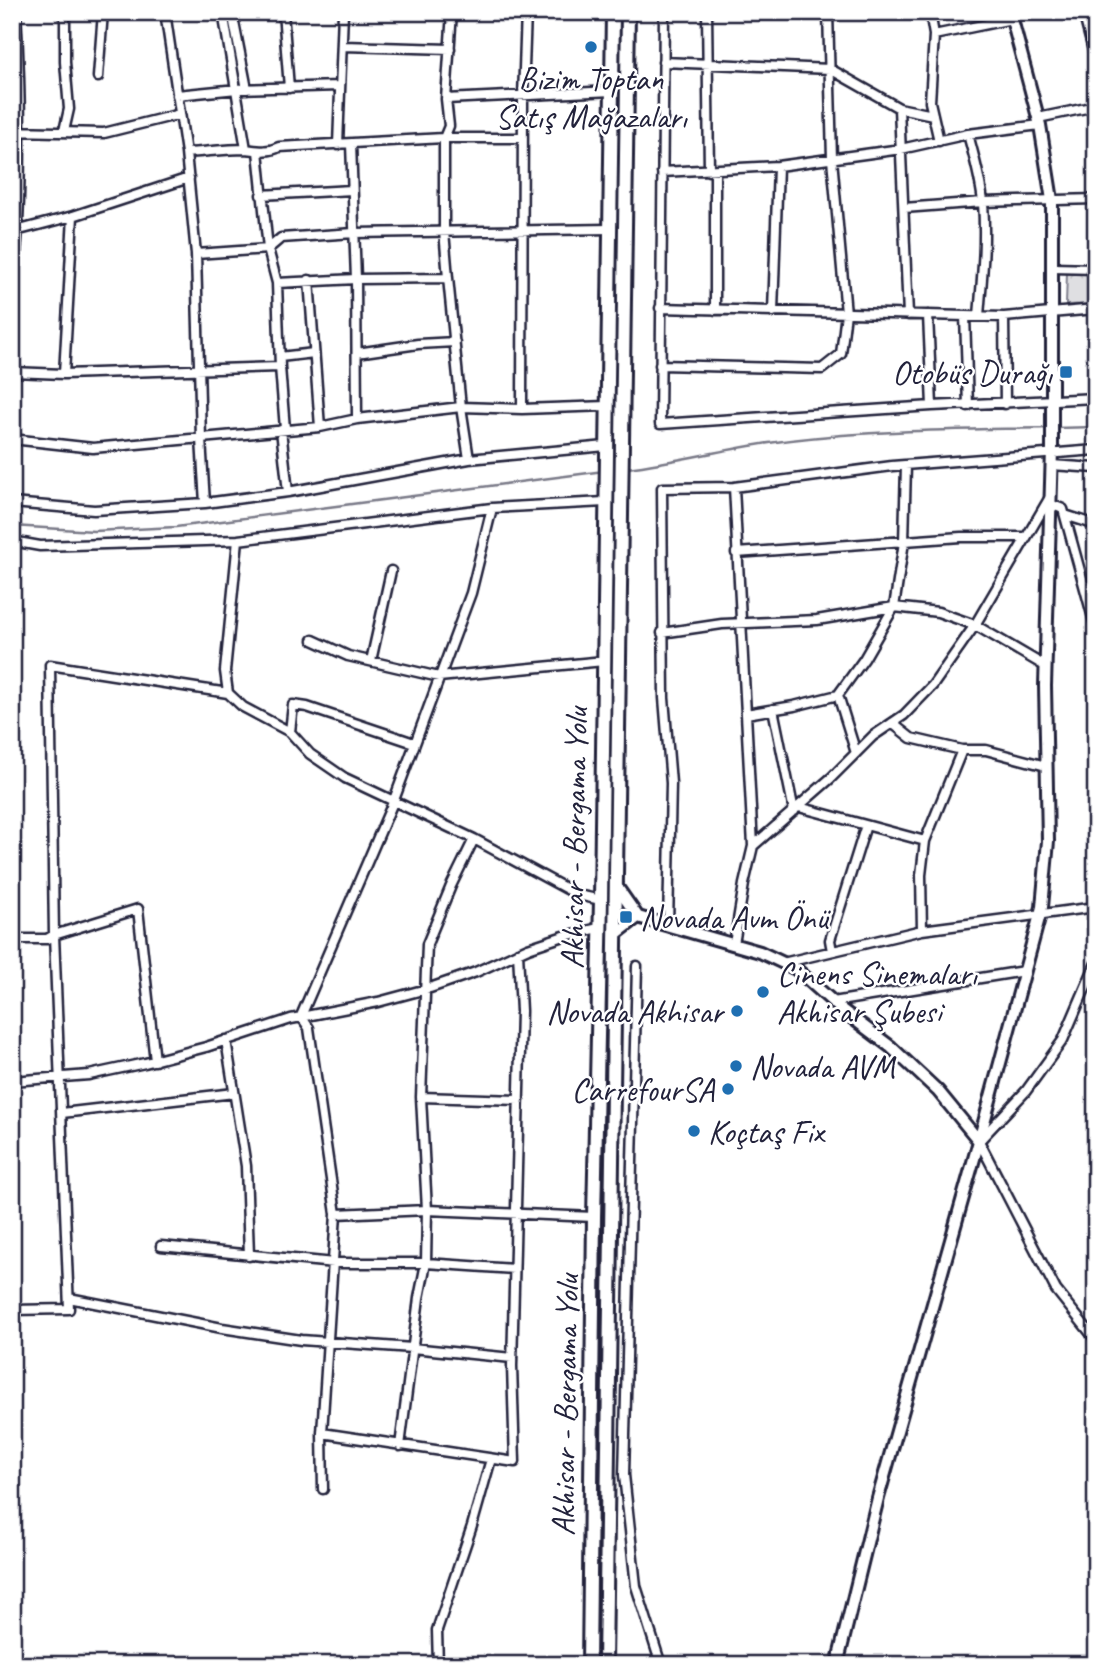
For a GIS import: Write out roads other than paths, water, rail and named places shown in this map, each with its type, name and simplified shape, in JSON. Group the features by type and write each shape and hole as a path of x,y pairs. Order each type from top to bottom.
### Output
{"main road":[{"name":"Akhisar - Bergama Yolu","path":"589,1665 613,12"},
{"name":"Akhisar - Bergama Yolu","path":"604,1665 628,12"}],"street":[{"path":"12,303 16,232 16,12"},
{"path":"64,131 69,109 65,12"},
{"path":"98,76 103,12"},
{"path":"165,12 186,153 196,254 205,503"},
{"path":"223,12 246,149"},
{"path":"232,12 247,89"},
{"path":"283,12 289,88"},
{"path":"338,145 343,12"},
{"path":"452,12 446,99 449,126 444,138 444,231 461,407 470,458"},
{"path":"522,409 523,97 526,12"},
{"path":"664,12 660,424 1096,398"},
{"path":"708,12 715,310"},
{"path":"660,365 822,369 841,354 846,313 832,159 828,12"},
{"path":"930,12 934,35 930,103 940,141"},
{"path":"1083,12 1096,62"},
{"path":"837,1665 878,1498 979,1141 1039,916 1048,841 1045,666 1052,456 1052,200 1039,121 1011,15 934,35"},
{"path":"343,46 450,49"},
{"path":"663,62 830,69 899,108 933,115"},
{"path":"177,95 237,89 339,86"},
{"path":"446,99 612,91"},
{"path":"662,172 778,166 901,149 1039,121 1096,106"},
{"path":"899,108 908,315"},
{"path":"16,130 104,133 180,114"},
{"path":"968,134 983,202 984,254 979,316"},
{"path":"186,153 246,149 258,151 275,150 279,147 444,138 523,138"},
{"path":"351,144 357,419"},
{"path":"258,151 268,249 277,283 288,492"},
{"path":"773,312 778,166"},
{"path":"16,232 189,178"},
{"path":"261,195 352,190"},
{"path":"904,208 983,202 1096,199"},
{"path":"64,374 73,216"},
{"path":"196,254 268,249 281,239 354,233 610,229"},
{"path":"1053,268 1096,269"},
{"path":"277,283 447,278"},
{"path":"309,281 320,427"},
{"path":"660,308 1004,317 1096,309"},
{"path":"928,315 933,406"},
{"path":"965,316 968,406"},
{"path":"1004,317 1005,404"},
{"path":"357,353 418,344 455,342"},
{"path":"12,372 64,374 199,370 280,362 314,352"},
{"path":"12,439 93,448 320,427 357,419 461,407 522,409 607,406"},
{"path":"668,926 671,783 662,633 662,488 734,487 906,465 1052,456 1096,450"},
{"path":"12,503 94,510 205,503 288,492 470,458 606,452"},
{"path":"1052,456 1096,468"},
{"path":"746,714 838,695 864,660 894,607 904,542 906,465"},
{"path":"734,487 753,846 734,944"},
{"path":"12,541 40,546 238,540 605,496"},
{"path":"1050,500 1063,509 1096,629"},
{"path":"753,846 797,809 873,736 904,715 933,685 975,625 1050,500"},
{"path":"301,1016 394,800 471,593 492,508"},
{"path":"1065,515 1096,525"},
{"path":"736,553 961,537 1027,537"},
{"path":"228,693 225,671 238,540"},
{"path":"371,661 391,571"},
{"path":"662,633 743,623 817,620 894,607 938,612 975,625 1045,666"},
{"path":"313,640 348,656 439,677 604,661"},
{"path":"12,1310 69,1309 54,935 50,665 228,693 243,707 290,732 310,754 345,778 474,839 578,895 601,900"},
{"path":"838,695 856,753"},
{"path":"290,732 293,705 307,707 414,743"},
{"path":"774,709 797,809"},
{"path":"892,723 911,738 962,750 986,750 1046,766"},
{"path":"922,930 921,875 925,841 962,750"},
{"path":"797,809 925,841"},
{"path":"832,951 830,940 866,825"},
{"path":"400,1446 426,1263 427,1210 421,1097 427,944 474,839"},
{"path":"617,887 638,918 760,951 796,969 891,1047 938,1091 979,1141 1056,1290 1096,1339"},
{"path":"783,963 922,930 1096,907"},
{"path":"21,939 47,939 138,909 155,1061"},
{"path":"616,934 638,918"},
{"path":"12,1081 89,1075 155,1061 301,1016 378,1002 426,989 564,936 599,928"},
{"path":"322,1433 514,1462 512,1358 521,1011 518,953"},
{"path":"979,1141 1026,1091 1063,1040 1096,963"},
{"path":"637,965 624,1475 636,1587 661,1665"},
{"path":"834,1002 1024,971"},
{"path":"301,1016 309,1028 336,1214 322,1433 323,1489"},
{"path":"226,1040 246,1166 248,1256"},
{"path":"62,1113 234,1093"},
{"path":"421,1097 519,1100"},
{"path":"336,1214 427,1210 594,1217"},
{"path":"161,1247 334,1263 426,1263 514,1269"},
{"path":"68,1297 222,1328 329,1342 512,1358"},
{"path":"438,1665 437,1630 491,1459"}],"waterway":[{"path":"1055,428 1096,427"},
{"path":"628,468 770,443 823,437 920,431 1048,428"},
{"path":"12,526 94,531 176,527 604,471"}],"place":[{"name":"Bizim Toptan Satış Mağazaları","path":"591,47"},
{"name":"Otobüs Durağı","path":"1066,372"},
{"name":"Novada Avm Önü","path":"626,917"},
{"name":"Cinens Sinemaları Akhisar Şubesi","path":"763,992"},
{"name":"Novada Akhisar","path":"737,1011"},
{"name":"Novada AVM","path":"736,1066"},
{"name":"CarrefourSA","path":"728,1089"},
{"name":"Koçtaş Fix","path":"694,1131"}]}
